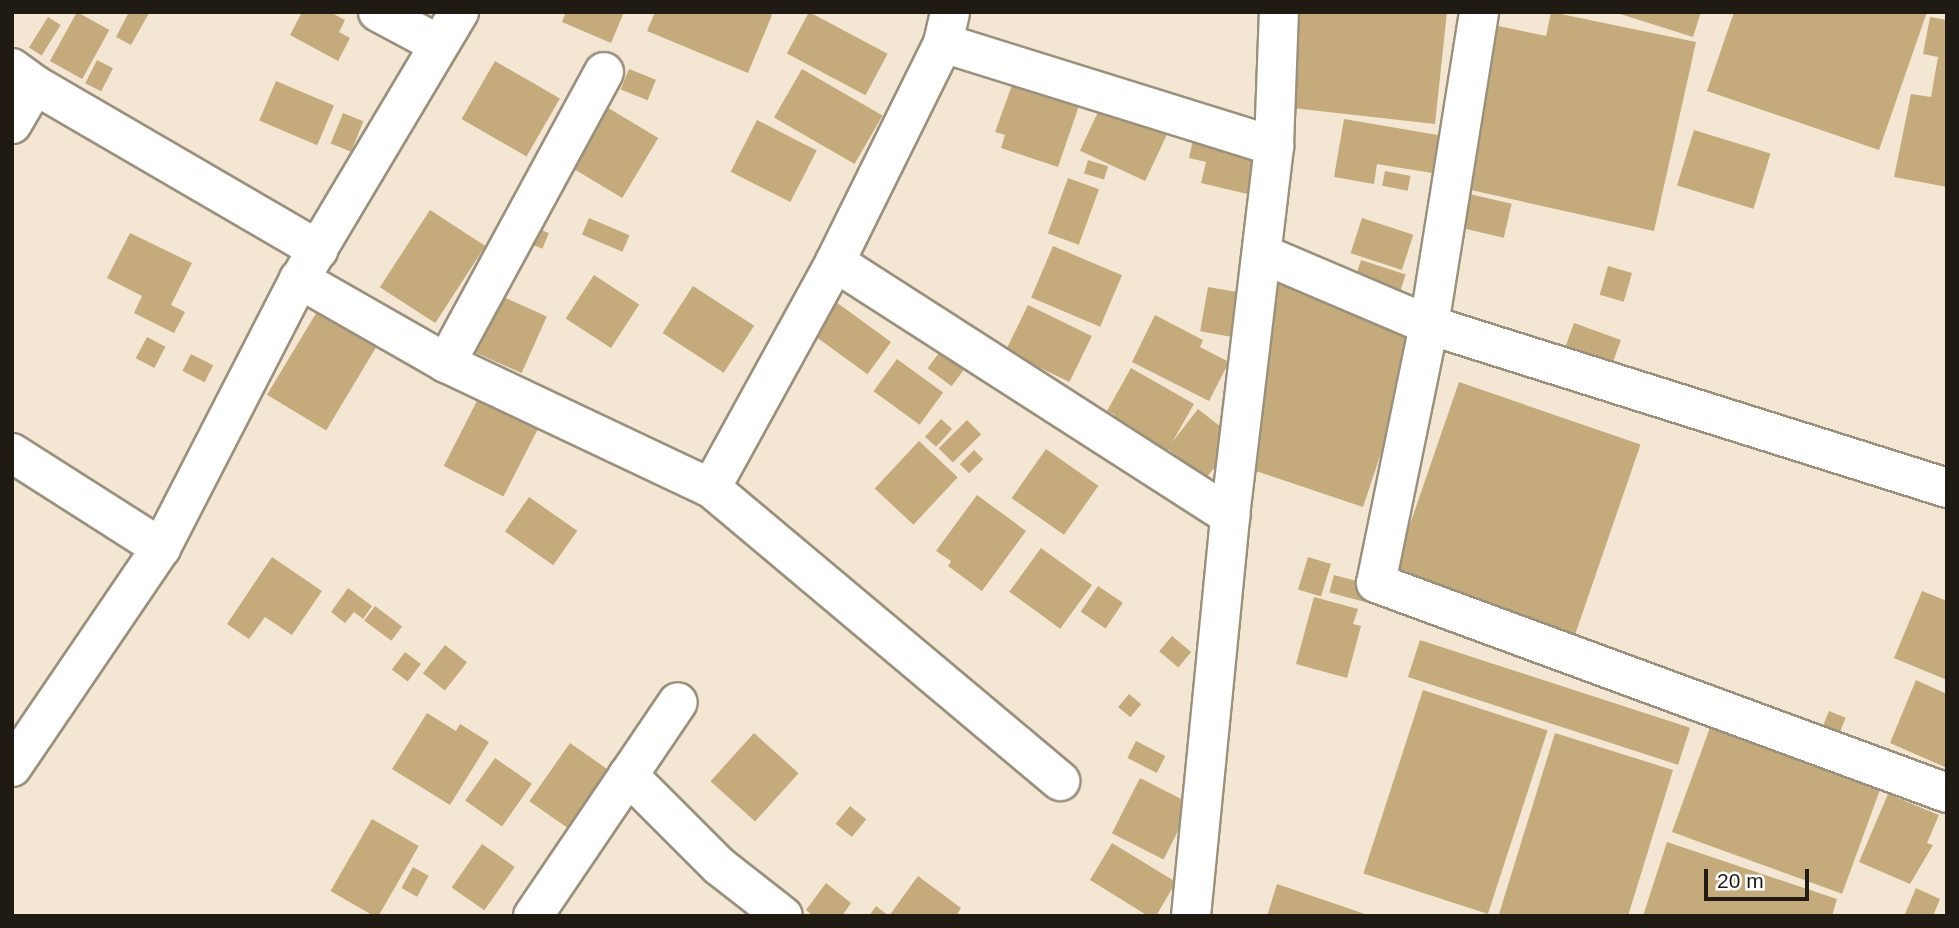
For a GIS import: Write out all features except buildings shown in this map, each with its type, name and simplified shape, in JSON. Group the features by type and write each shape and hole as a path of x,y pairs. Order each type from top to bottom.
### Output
{"street":[{"path":"378,12 438,44"},
{"path":"12,767 161,548 308,264 459,12"},
{"path":"1191,916 1230,516 1274,146 1279,12"},
{"path":"1479,12 1429,325 1376,583 1947,793"},
{"path":"712,488 835,262 946,28 1274,146"},
{"path":"446,363 604,72"},
{"path":"12,124 23,76 308,264 446,363 712,488 1060,781"},
{"path":"1262,254 1429,325 1947,488"},
{"path":"835,262 1230,516"},
{"path":"12,453 161,548"},
{"path":"533,916 678,702"},
{"path":"628,775 719,866 783,916"}]}
